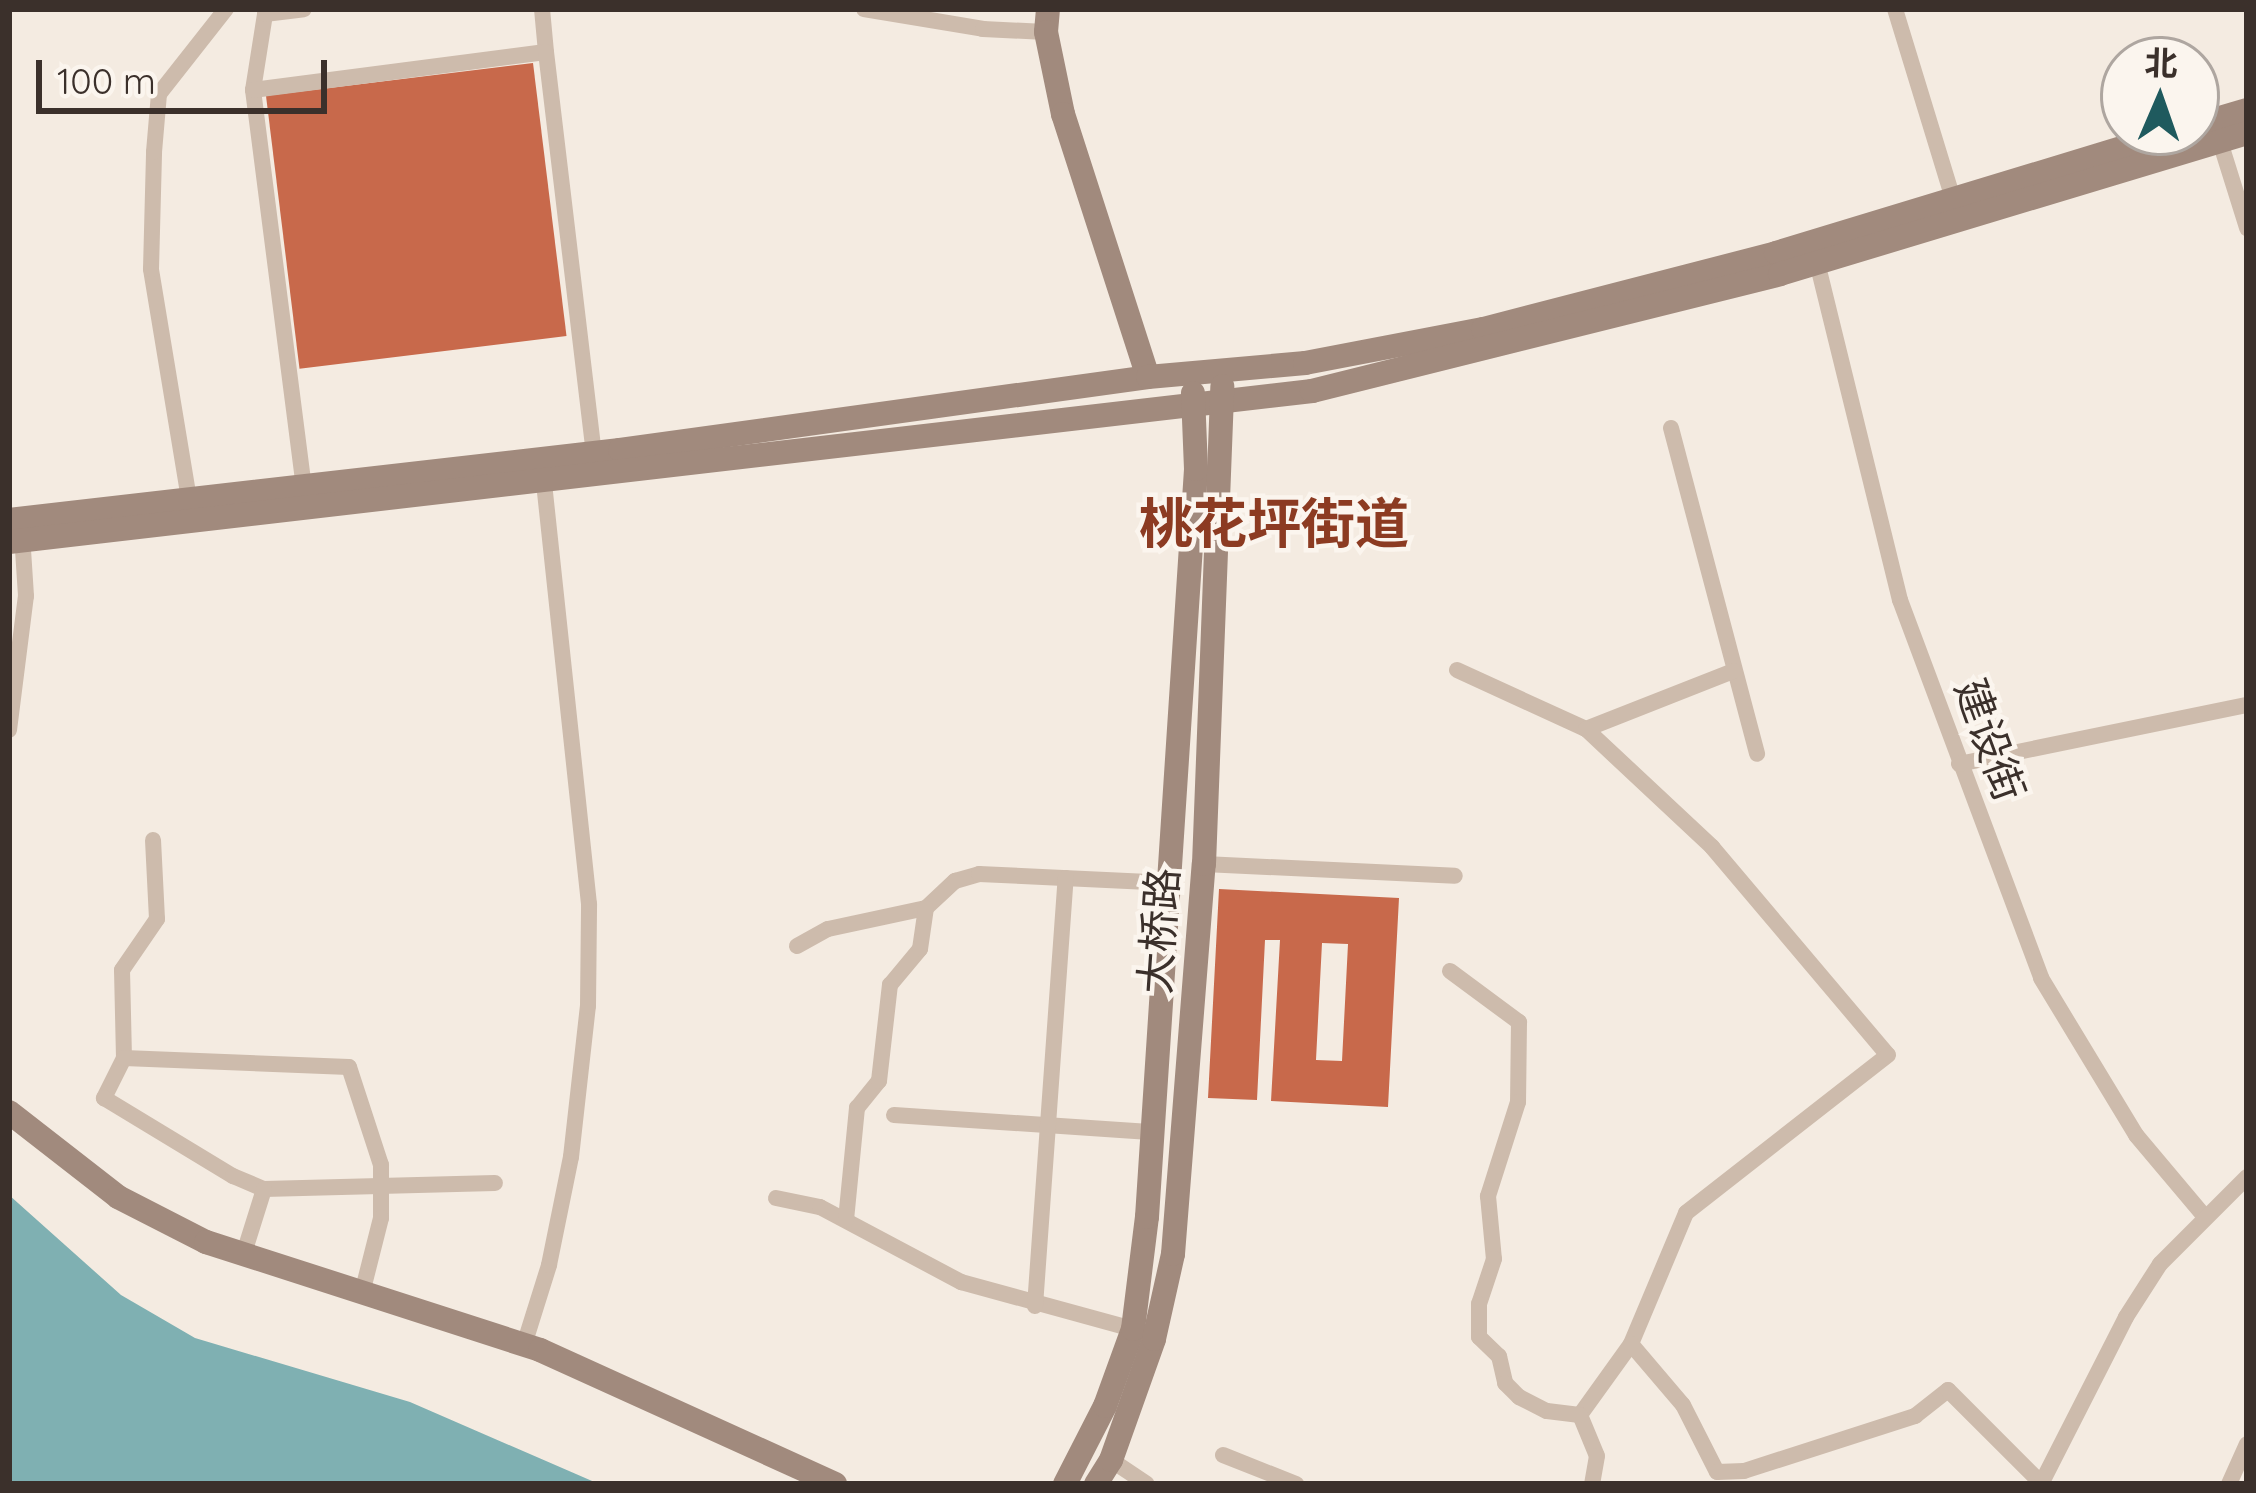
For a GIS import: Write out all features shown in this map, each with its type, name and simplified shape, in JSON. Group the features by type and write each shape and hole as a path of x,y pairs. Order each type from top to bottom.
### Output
{"main road":[{"path":"1047,21 1064,115 1148,377"},
{"path":"2220,124 2247,110"},
{"path":"191,512 304,488 542,472 595,453 1148,377 1305,363 1483,329 1814,252 1954,199 2100,155"},
{"path":"15,531 1312,391 1497,349 2123,156"},
{"name":"大桥路","path":"1096,1484 1111,1460 1154,1339 1173,1254 1204,864 1225,402 1220,370"},
{"path":"1065,1484 1105,1406 1133,1329 1153,1132 1196,469 1191,373"},
{"path":"9,1112 118,1197 206,1242 363,1289 524,1345 835,1484"}],"street":[{"path":"191,512 152,269 154,152 159,94 226,9"},
{"path":"304,9 265,14 253,90 304,488"},
{"path":"542,9 595,453"},
{"path":"864,9 982,28 1047,21"},
{"path":"1895,9 1954,199"},
{"path":"253,90 546,52"},
{"path":"2220,156 2247,228"},
{"name":"建设街","path":"1814,252 1900,600 2042,978 2137,1135 2205,1217"},
{"path":"1671,428 1757,754"},
{"path":"524,1345 549,1265 571,1157 588,1006 589,904 542,472"},
{"path":"9,730 26,596 15,531"},
{"path":"1456,670 1586,729 1712,847 1888,1055 1686,1214 1631,1344 1580,1415"},
{"path":"1586,729 1732,671"},
{"path":"1959,764 2247,705"},
{"path":"153,840 157,919 122,970 124,1058 104,1098 232,1177 264,1189 495,1184"},
{"path":"1204,864 1455,876"},
{"path":"797,946 828,929 926,908 955,881 979,874 1170,883"},
{"path":"1035,1306 1066,878"},
{"path":"846,1220 857,1108 879,1081 890,985 920,949 926,908"},
{"path":"1450,971 1519,1022 1518,1102 1488,1196 1494,1259 1479,1304 1479,1337 1499,1356 1504,1383 1520,1397 1547,1411 1580,1415"},
{"path":"124,1058 349,1066 381,1165 381,1218 363,1289"},
{"path":"894,1115 1153,1132"},
{"path":"1631,1344 1683,1405 1717,1472 1744,1471 1915,1416 1948,1390 2040,1482 2149,1282 2247,1177"},
{"path":"244,1253 264,1189"},
{"path":"776,1198 820,1207 961,1282 1035,1306 1133,1329"},
{"path":"1580,1415 1597,1456 1592,1484"},
{"path":"2229,1484 2247,1444"},
{"path":"1223,1455 1296,1484"},
{"path":"1111,1460 1147,1484"}],"water":[{"path":"9,1195 121,1295 195,1338 410,1402 599,1484 9,1484"}],"building":[{"path":"533,63 567,336 300,369 266,96"},
{"path":"1219,889 1399,898 1388,1107 1271,1101 1280,940 1265,940 1257,1100 1208,1098","holes":["1322,943 1348,944 1342,1061 1316,1060"]}],"district":[{"name":"桃花坪街道","path":"1274,523"}]}
